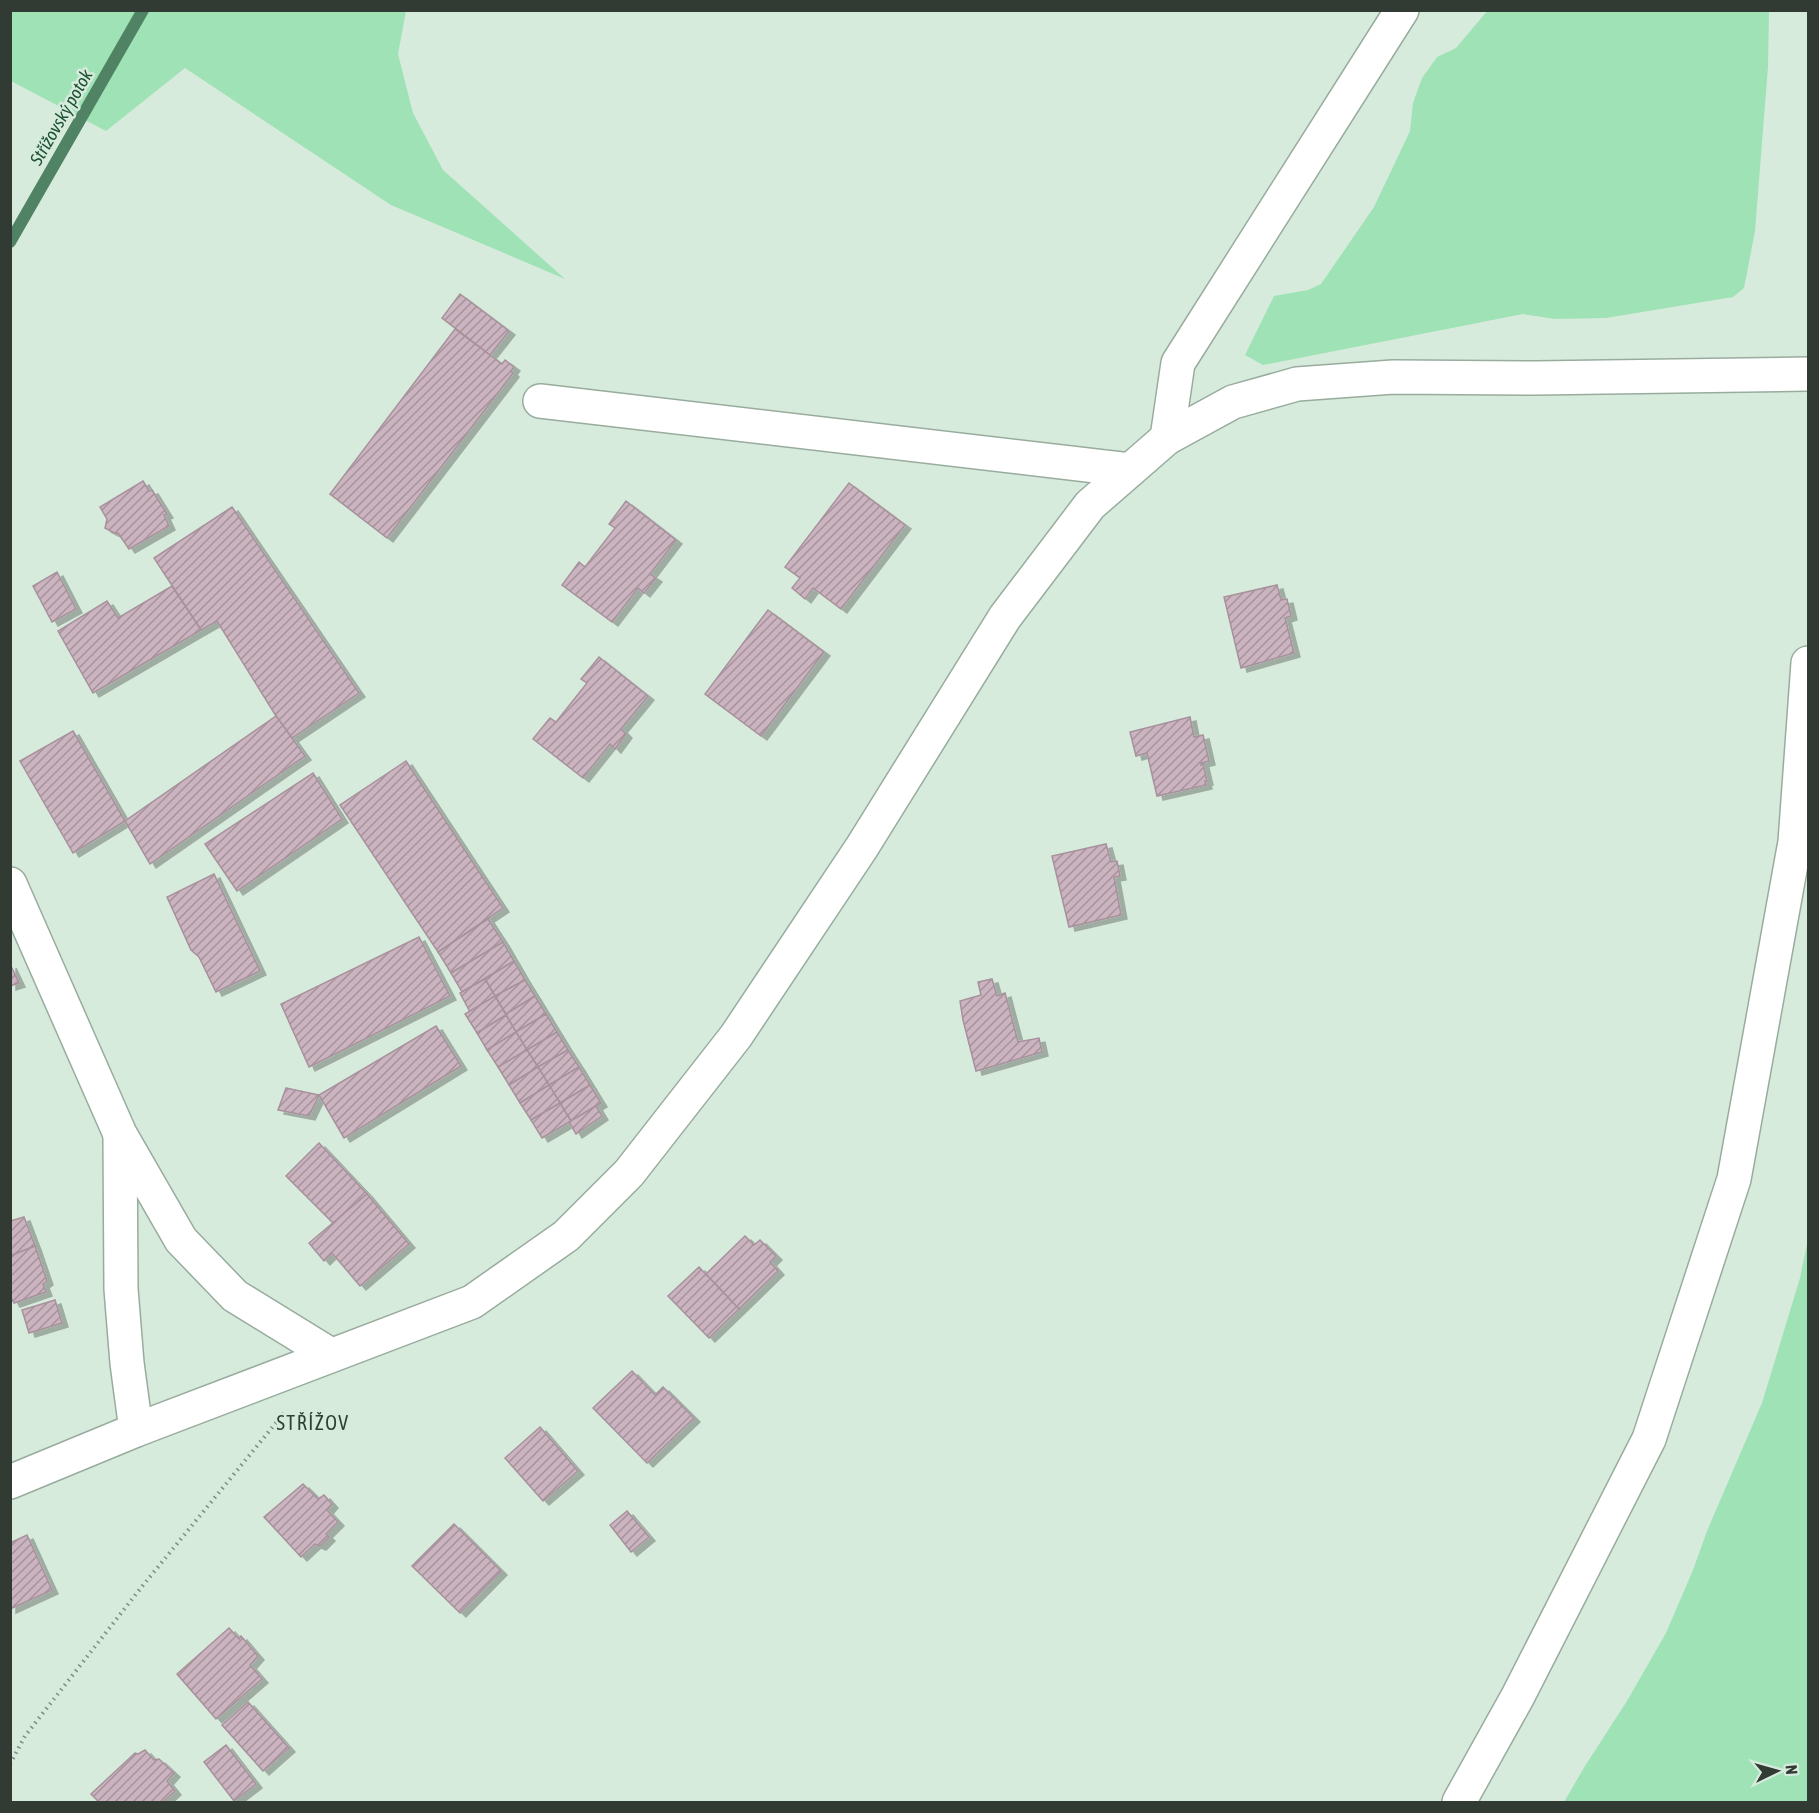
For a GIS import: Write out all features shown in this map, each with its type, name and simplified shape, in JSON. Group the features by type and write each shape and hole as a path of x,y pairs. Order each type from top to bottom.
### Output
{"street":[{"path":"1167,438 1178,363 1402,10"},
{"path":"10,1482 136,1430 472,1302 566,1236 629,1173 736,1036 862,847 1005,617 1090,505 1167,438 1233,402 1297,384 1393,377 1536,378 1809,374"},
{"path":"540,401 1130,470"},
{"path":"1459,1803 1518,1696 1649,1439 1734,1179 1795,842 1809,663"},
{"path":"10,884 120,1134 181,1240 235,1296 331,1355"},
{"path":"120,1134 121,1289 127,1363 136,1430"}],"path":[{"path":"10,1764 32,1727 140,1589 287,1409"}],"green space":[{"path":"1488,10 1769,11 1768,67 1755,231 1744,288 1733,297 1606,318 1555,319 1523,314 1263,365 1245,355 1274,296 1308,290 1321,284 1374,207 1410,131 1413,103 1422,78 1437,57 1456,48"},
{"path":"10,11 406,11 398,54 413,113 443,170 565,279 391,205 185,68 106,131 11,81"},
{"path":"1808,1239 1808,1802 1564,1802 1666,1633 1762,1403 1800,1278"}],"building":[{"path":"460,294 509,331 490,355 442,318"},
{"path":"455,329 502,364 505,360 514,367 511,371 513,373 387,538 330,494"},
{"path":"143,481 149,491 152,490 167,514 164,515 169,526 129,549 118,533 105,528 107,519 100,507"},
{"path":"849,483 905,525 841,609 813,588 805,599 792,588 800,578 785,567"},
{"path":"626,501 676,540 650,574 656,578 644,593 638,588 612,622 562,585 579,562 585,567 615,528 609,524"},
{"path":"232,507 359,693 292,738 217,621 201,630 154,558"},
{"path":"57,572 76,609 52,622 33,586"},
{"path":"1277,585 1281,600 1287,599 1291,616 1285,618 1294,653 1241,668 1224,597"},
{"path":"172,586 201,630 93,693 58,631 107,601 118,618"},
{"path":"768,610 824,652 761,736 705,694"},
{"path":"599,657 648,696 621,729 626,734 615,749 610,744 583,778 533,739 550,718 556,722 587,683 581,679"},
{"path":"276,716 305,756 150,864 125,821"},
{"path":"1190,717 1194,737 1203,735 1209,761 1201,763 1207,781 1205,781 1206,785 1157,796 1147,753 1136,756 1130,732"},
{"path":"73,731 125,821 73,853 20,761"},
{"path":"406,761 503,908 438,952 340,805"},
{"path":"313,773 342,819 237,891 205,844"},
{"path":"1106,844 1111,862 1117,861 1120,876 1114,877 1121,915 1069,927 1052,856"},
{"path":"214,874 260,971 216,992 199,957 191,950 167,897"},
{"path":"488,919 503,942 451,973 438,952"},
{"path":"419,937 450,996 309,1067 281,1004"},
{"path":"503,942 514,961 462,992 451,973"},
{"path":"514,961 525,980 495,996 485,979"},
{"path":"10,964 19,983 10,986"},
{"path":"485,979 495,996 470,1012 460,993"},
{"path":"992,979 997,996 1005,993 1018,1042 1039,1038 1042,1052 976,1071 960,1001 981,995 978,982"},
{"path":"525,980 535,996 506,1014 495,996"},
{"path":"495,996 506,1015 477,1033 465,1014"},
{"path":"535,996 546,1014 516,1032 506,1014"},
{"path":"546,1014 557,1032 527,1050 516,1032"},
{"path":"506,1015 516,1032 487,1050 477,1033"},
{"path":"436,1026 461,1066 344,1138 319,1095"},
{"path":"516,1032 527,1050 498,1067 487,1050"},
{"path":"557,1032 568,1050 538,1067 527,1050"},
{"path":"527,1050 538,1067 509,1085 498,1067"},
{"path":"568,1050 579,1067 549,1085 538,1067"},
{"path":"538,1067 549,1085 520,1103 509,1085"},
{"path":"579,1067 590,1085 560,1103 549,1085"},
{"path":"549,1085 560,1103 531,1120 520,1103"},
{"path":"590,1085 601,1103 571,1121 560,1103"},
{"path":"286,1088 319,1095 309,1116 278,1110"},
{"path":"560,1103 571,1121 542,1138 531,1120"},
{"path":"596,1106 602,1116 576,1134 569,1122"},
{"path":"319,1143 367,1194 333,1223 286,1176"},
{"path":"367,1194 409,1244 360,1286 332,1253 324,1261 309,1243"},
{"path":"24,1217 35,1246 10,1256 10,1221"},
{"path":"745,1236 754,1245 760,1240 776,1256 770,1262 778,1271 739,1309 706,1274"},
{"path":"35,1246 47,1281 43,1284 46,1292 14,1303 10,1296 10,1256"},
{"path":"699,1267 739,1309 709,1338 668,1296"},
{"path":"55,1300 62,1323 29,1333 22,1310"},
{"path":"632,1371 655,1395 663,1387 694,1418 647,1463 593,1408"},
{"path":"540,1427 578,1471 543,1501 505,1458"},
{"path":"303,1484 318,1499 324,1495 332,1504 327,1510 338,1522 326,1534 329,1537 320,1546 315,1544 301,1557 264,1517"},
{"path":"627,1511 649,1537 631,1552 610,1525"},
{"path":"454,1524 501,1571 460,1613 412,1566"},
{"path":"27,1535 52,1590 10,1609 10,1543"},
{"path":"229,1628 239,1639 241,1636 258,1656 250,1665 262,1679 216,1719 177,1674"},
{"path":"248,1702 289,1748 263,1771 222,1725"},
{"path":"226,1745 256,1784 234,1801 204,1762"},
{"path":"145,1750 154,1760 159,1759 174,1773 167,1781 175,1791 163,1802 99,1802 91,1794 135,1753 138,1754"}],"waterway":[{"name":"Střížovský potok","path":"10,242 143,10"}],"district":[{"name":"STŘÍŽOV","path":"313,1422"}]}
